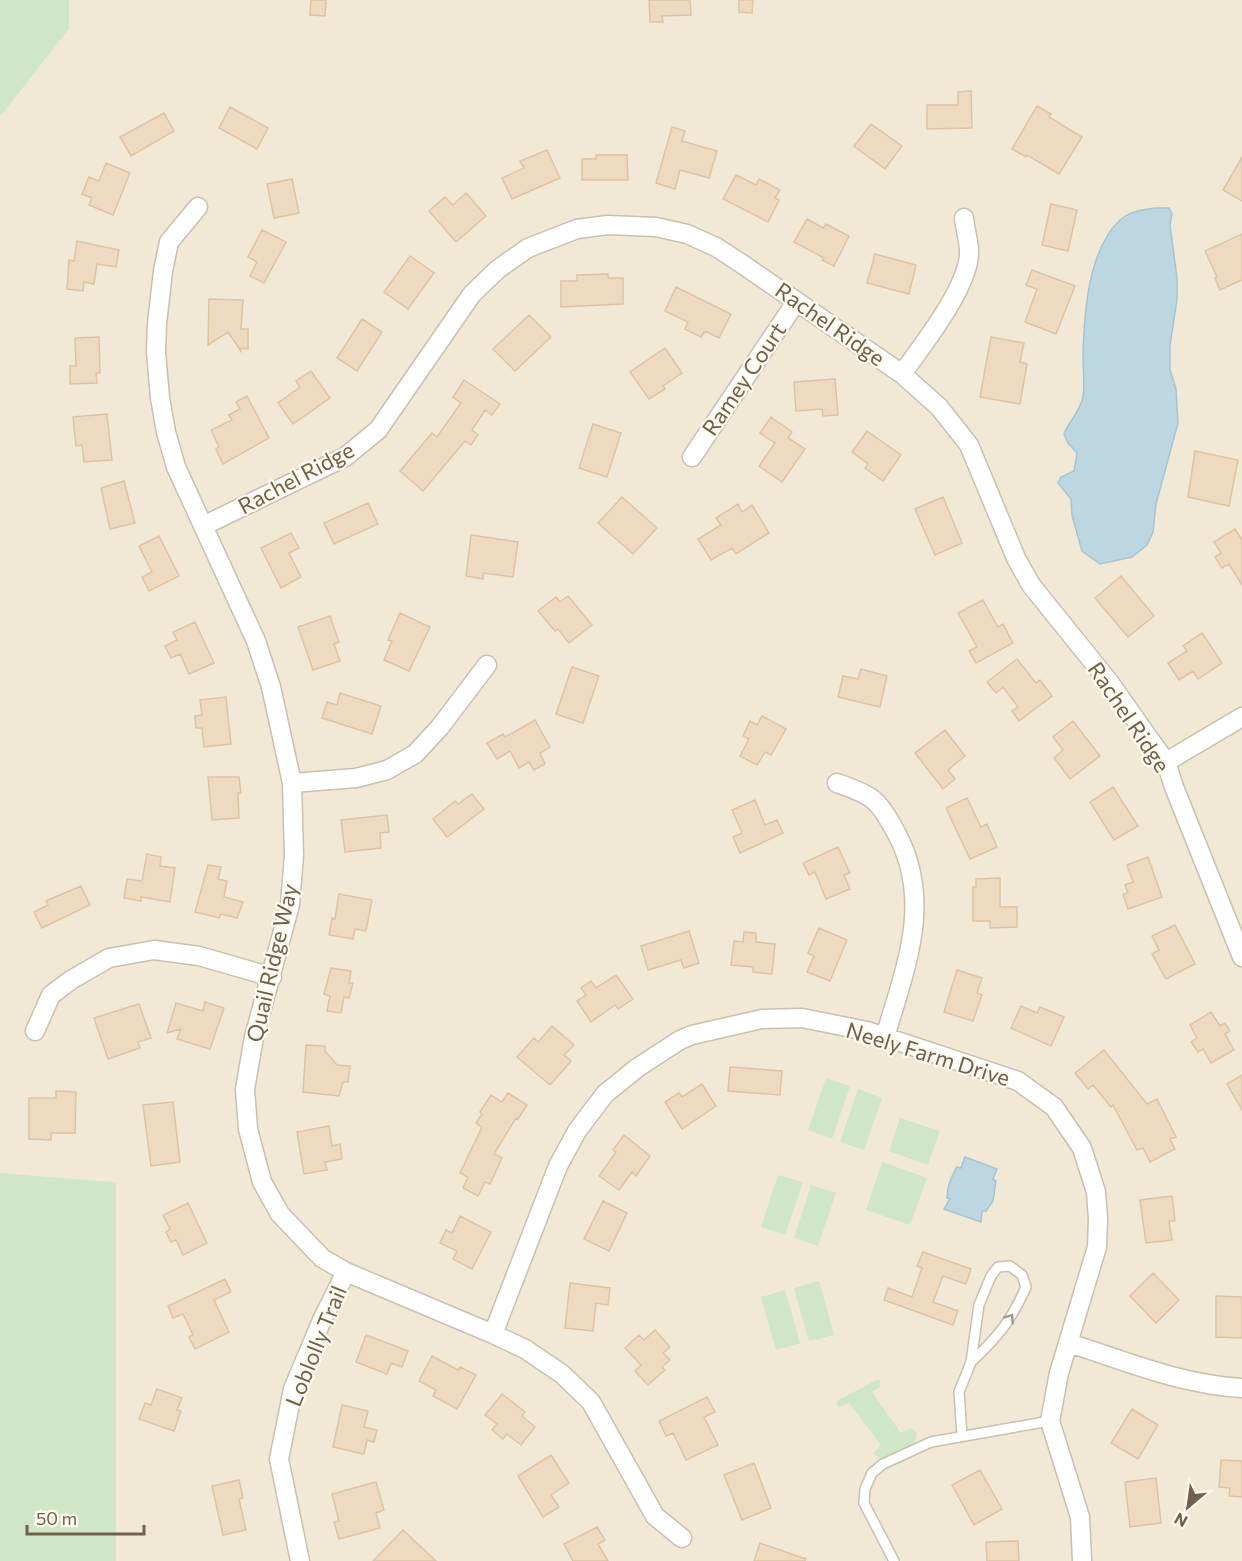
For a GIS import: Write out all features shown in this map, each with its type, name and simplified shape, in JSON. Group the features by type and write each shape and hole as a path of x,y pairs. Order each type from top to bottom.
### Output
{"street":[{"name":"Quail Ridge Way","path":"198,207 169,242 159,296 156,352 160,398 166,432 176,467 256,641 274,697 292,783 294,855 290,904 272,977 254,1036 244,1089 248,1129 262,1182 280,1214 322,1258 345,1272 525,1349 562,1374 591,1402 655,1516 682,1538"},
{"path":"902,374 935,326 963,275 969,255 964,218"},
{"name":"Rachel Ridge","path":"203,526 345,457 378,430 472,294 498,269 528,248 577,229 608,225 656,227 687,234 716,247 902,374 939,407 969,445 1016,558 1031,585 1110,683 1166,762 1242,957"},
{"name":"Ramey Court","path":"692,457 796,302"},
{"path":"292,783 356,778 387,770 415,754 440,727 487,664"},
{"path":"1166,762 1242,717"},
{"path":"837,783 872,798 889,819 901,841 913,874 915,927 885,1037"},
{"path":"34,1031 51,995 71,980 110,958 154,950 199,956 272,977"},
{"name":"Neely Farm Drive","path":"493,1334 558,1166 577,1131 605,1094 638,1068 680,1040 692,1035 762,1019 802,1018 885,1037 1018,1081 1054,1107 1082,1148 1096,1192 1097,1247 1059,1373 1050,1421 1080,1517 1082,1561"},
{"name":"Loblolly Trail","path":"300,1561 279,1460 293,1389 345,1272"},
{"path":"1068,1343 1191,1381 1242,1388"}],"lane":[{"path":"962,1436 960,1392 971,1362 979,1305 991,1276 998,1267 1010,1266 1022,1275 1026,1287 1017,1308 997,1337 971,1362"},
{"path":"894,1561 864,1503 865,1488 872,1473 883,1464 931,1442 1050,1421"}],"shaded area":[{"path":"69,0 1242,0 1242,1561 116,1561 116,1182 0,1173 0,117 69,29"}],"green space":[{"path":"0,0 69,0 69,29 0,117"},
{"path":"826,1078 850,1086 832,1139 808,1130"},
{"path":"858,1089 882,1098 864,1150 840,1142"},
{"path":"900,1118 940,1131 928,1165 889,1151"},
{"path":"882,1162 927,1178 910,1225 866,1210"},
{"path":"0,1173 116,1182 116,1561 0,1561"},
{"path":"778,1175 803,1182 785,1235 761,1227"},
{"path":"811,1185 836,1193 818,1246 794,1238"},
{"path":"819,1281 834,1335 809,1341 794,1288"},
{"path":"785,1290 800,1343 776,1350 761,1297"},
{"path":"880,1380 880,1386 872,1392 901,1433 911,1428 917,1433 911,1447 884,1459 873,1453 881,1445 849,1403 840,1407 836,1404 837,1401"}],"water":[{"path":"1169,208 1172,214 1170,225 1177,278 1177,299 1170,346 1170,370 1176,389 1178,423 1156,504 1153,532 1147,545 1132,557 1100,564 1082,551 1072,515 1071,499 1058,483 1061,477 1074,471 1077,453 1064,434 1083,397 1087,302 1094,265 1109,233 1120,220 1136,211"},
{"path":"965,1157 997,1169 993,1179 996,1181 993,1201 986,1211 982,1211 981,1222 944,1209 950,1199 947,1198 947,1194 951,1178 957,1167 961,1168"}],"building":[{"path":"311,0 326,0 325,16 310,15"},
{"path":"649,0 690,0 691,15 662,16 663,22 650,22"},
{"path":"739,0 753,0 752,13 739,12"},
{"path":"971,91 972,128 927,129 927,105 958,105 958,92"},
{"path":"1037,106 1051,114 1049,117 1082,137 1059,174 1012,149"},
{"path":"230,107 268,128 257,149 219,128"},
{"path":"164,113 174,131 131,156 120,137"},
{"path":"871,124 902,146 885,169 854,146"},
{"path":"672,127 685,131 682,141 717,151 709,178 680,170 675,189 656,183"},
{"path":"547,150 560,178 512,199 502,178 524,168 520,161"},
{"path":"596,155 627,155 628,180 582,180 582,159 596,159"},
{"path":"1242,157 1242,201 1223,190"},
{"path":"106,163 130,173 113,215 89,205 92,198 82,194 89,177 99,181"},
{"path":"736,175 756,185 759,179 780,190 775,198 779,200 768,222 723,199"},
{"path":"292,179 299,213 274,218 267,184"},
{"path":"466,193 486,216 456,242 429,211 445,197 453,205"},
{"path":"1051,204 1077,210 1068,251 1042,245"},
{"path":"807,219 823,228 826,224 849,236 834,266 794,242"},
{"path":"262,230 286,242 264,283 250,276 257,262 248,257"},
{"path":"1242,234 1242,280 1220,290 1215,278 1217,277 1205,251"},
{"path":"77,241 119,250 116,267 97,264 94,284 84,282 83,291 67,289 69,260 74,261"},
{"path":"875,254 916,265 909,294 867,283"},
{"path":"410,256 434,273 408,309 384,292"},
{"path":"1032,270 1075,286 1056,334 1025,322 1037,289 1026,285"},
{"path":"608,274 608,278 623,278 623,304 561,307 561,281 577,281 577,275"},
{"path":"676,287 731,314 719,338 705,331 701,337 685,329 688,322 665,311"},
{"path":"209,299 243,300 241,329 248,329 248,349 241,348 241,351 228,332 208,345"},
{"path":"529,315 551,337 515,371 493,349"},
{"path":"362,319 382,332 357,371 337,358"},
{"path":"99,337 100,373 96,373 97,383 70,384 70,366 76,366 75,338"},
{"path":"991,337 1024,343 1020,362 1027,364 1020,404 980,397"},
{"path":"665,348 682,373 663,386 665,389 649,399 630,372"},
{"path":"311,371 330,398 293,424 278,403 300,387 296,381"},
{"path":"835,379 838,415 823,416 822,409 796,411 794,382"},
{"path":"464,380 500,404 492,415 485,410 472,430 478,435 471,445 465,441 423,491 400,471 432,433 437,437 461,403 453,397"},
{"path":"247,396 269,438 223,464 216,449 219,447 211,430 232,420 229,415 240,409 236,402"},
{"path":"107,414 112,460 84,462 82,445 76,446 73,417"},
{"path":"771,417 792,432 788,438 805,449 782,482 759,466 775,443 760,433"},
{"path":"593,424 621,433 607,477 579,468"},
{"path":"867,431 901,455 883,481 865,468 868,464 852,452"},
{"path":"1195,451 1238,460 1229,506 1188,497"},
{"path":"124,481 135,523 110,529 101,488"},
{"path":"622,497 657,528 633,554 598,523"},
{"path":"943,497 962,543 935,555 915,509"},
{"path":"368,503 378,524 334,544 324,523"},
{"path":"738,504 742,512 752,505 769,533 736,554 732,548 711,560 698,539 721,525 716,518"},
{"path":"1235,529 1242,540 1242,585 1229,564 1222,568 1215,557 1221,553 1214,542"},
{"path":"291,533 299,548 289,553 301,577 281,588 261,548"},
{"path":"471,535 518,542 513,577 483,573 483,579 466,576"},
{"path":"159,536 179,576 149,591 142,577 152,572 139,546"},
{"path":"1121,576 1154,616 1128,637 1095,598"},
{"path":"568,596 592,625 569,643 558,629 555,631 538,611 556,597 560,602"},
{"path":"983,600 998,627 1003,624 1013,643 976,663 969,651 977,647 958,613"},
{"path":"400,613 430,627 409,671 384,660 392,641 388,640"},
{"path":"330,616 339,642 334,644 340,661 313,670 298,627"},
{"path":"195,622 214,663 189,674 180,654 171,658 165,646 177,640 173,632"},
{"path":"1202,633 1222,663 1198,679 1193,671 1179,680 1168,663 1187,651 1183,646"},
{"path":"1017,659 1036,683 1040,680 1052,696 1019,721 1012,711 1018,707 1003,687 996,693 987,682"},
{"path":"572,667 599,676 583,723 556,714"},
{"path":"861,669 887,676 880,707 838,697 843,676 858,679"},
{"path":"340,693 381,706 372,734 322,718 327,702 337,705"},
{"path":"226,697 231,744 204,747 202,728 196,728 195,716 202,715 200,700"},
{"path":"762,716 786,729 771,755 765,752 757,765 740,756 749,739 743,736 750,721 757,725"},
{"path":"535,720 550,747 540,753 545,764 534,770 529,762 519,768 510,751 497,759 487,743 503,734 505,737"},
{"path":"1073,721 1100,756 1070,779 1054,758 1063,750 1053,737"},
{"path":"945,730 965,756 948,770 955,779 943,789 915,753"},
{"path":"208,777 239,777 241,793 238,793 239,818 212,820"},
{"path":"1113,787 1138,826 1114,840 1090,802"},
{"path":"472,794 484,809 447,837 433,819 455,801 458,804"},
{"path":"967,798 981,827 987,824 997,847 970,859 946,808"},
{"path":"755,800 765,825 777,820 783,833 740,853 733,837 742,833 732,810"},
{"path":"387,815 389,832 380,833 381,848 345,852 341,820"},
{"path":"838,847 850,873 844,875 850,889 826,899 815,872 809,875 803,863"},
{"path":"147,854 161,857 160,866 175,868 170,902 141,897 141,901 124,898 127,879 142,881"},
{"path":"1148,857 1162,897 1128,909 1123,894 1128,893 1125,885 1133,882 1127,865"},
{"path":"208,865 221,867 218,879 227,881 224,897 243,902 237,918 221,914 219,918 195,912"},
{"path":"1000,878 1000,907 1017,907 1017,927 990,928 990,921 973,921 973,887 976,887 976,879"},
{"path":"81,886 90,905 42,928 34,912 48,905 46,901"},
{"path":"339,894 372,900 366,931 355,929 353,939 329,935 332,918 335,919"},
{"path":"1175,925 1195,964 1166,979 1152,954 1159,950 1152,936"},
{"path":"819,928 847,940 830,981 807,972 814,956 808,953"},
{"path":"689,931 699,963 684,968 681,960 648,970 641,946"},
{"path":"744,932 756,933 756,942 775,944 772,974 753,972 753,967 731,965 734,941 743,942"},
{"path":"331,968 351,971 349,983 353,983 349,998 344,997 341,1013 327,1011 330,996 324,994"},
{"path":"957,970 982,978 977,993 982,995 973,1021 944,1012"},
{"path":"616,975 633,999 618,1009 615,1005 591,1022 577,1001 586,995 581,988 591,981 596,988"},
{"path":"205,1002 224,1008 210,1049 177,1039 181,1029 167,1033 176,1003 203,1011"},
{"path":"139,1004 151,1038 138,1042 140,1048 108,1059 94,1018"},
{"path":"1021,1006 1037,1013 1040,1007 1064,1017 1051,1046 1011,1028"},
{"path":"1211,1012 1220,1026 1225,1023 1230,1031 1225,1034 1234,1050 1211,1063 1203,1049 1198,1052 1191,1042 1197,1038 1190,1025"},
{"path":"552,1026 574,1045 564,1055 571,1061 550,1085 517,1057 534,1038 538,1042"},
{"path":"306,1045 325,1046 325,1051 337,1065 350,1066 348,1082 343,1082 339,1096 303,1092"},
{"path":"1104,1050 1147,1104 1157,1099 1176,1137 1170,1139 1175,1149 1150,1162 1143,1148 1137,1150 1113,1105 1111,1107 1093,1085 1088,1089 1075,1073"},
{"path":"730,1067 782,1071 780,1095 728,1091"},
{"path":"1242,1075 1242,1110 1227,1084"},
{"path":"702,1084 716,1106 682,1129 665,1102 679,1093 682,1097"},
{"path":"56,1091 76,1092 75,1133 51,1133 51,1140 29,1139 29,1098 56,1098"},
{"path":"508,1093 527,1105 518,1119 516,1118 494,1154 502,1158 490,1184 485,1182 478,1196 463,1188 468,1177 460,1173 482,1127 476,1123 482,1114 480,1112 491,1095 502,1102"},
{"path":"173,1102 180,1162 151,1166 143,1105"},
{"path":"329,1126 332,1146 340,1144 342,1159 325,1162 327,1170 304,1174 297,1132"},
{"path":"624,1135 650,1156 636,1176 632,1172 619,1190 599,1176 616,1152 613,1150"},
{"path":"1172,1196 1175,1221 1169,1221 1172,1240 1146,1243 1140,1200"},
{"path":"603,1201 627,1213 609,1251 584,1239"},
{"path":"188,1203 207,1243 183,1255 176,1240 171,1242 166,1232 170,1229 163,1215"},
{"path":"460,1216 491,1232 472,1269 453,1259 457,1251 440,1243 446,1230 452,1233"},
{"path":"923,1252 971,1269 966,1284 943,1276 933,1302 958,1311 953,1325 884,1300 888,1288 912,1297 922,1268 917,1266"},
{"path":"1153,1273 1179,1300 1156,1323 1130,1296"},
{"path":"225,1279 231,1292 214,1300 229,1332 195,1349 189,1337 193,1335 183,1314 173,1318 168,1306"},
{"path":"570,1283 610,1288 608,1305 596,1303 593,1331 565,1328"},
{"path":"1216,1296 1242,1297 1242,1338 1216,1337"},
{"path":"655,1330 670,1347 663,1353 670,1360 662,1367 665,1370 648,1385 635,1371 641,1365 625,1348 639,1335 644,1340"},
{"path":"366,1335 408,1351 402,1367 391,1363 387,1374 356,1362"},
{"path":"432,1356 458,1370 460,1367 476,1375 457,1409 433,1396 436,1390 419,1381"},
{"path":"157,1389 182,1398 177,1410 181,1411 174,1431 139,1419 145,1403 151,1405"},
{"path":"502,1394 525,1412 522,1416 535,1427 521,1445 507,1434 503,1439 492,1430 497,1424 485,1415"},
{"path":"707,1397 715,1412 704,1417 718,1445 686,1460 673,1433 666,1436 659,1421"},
{"path":"342,1405 368,1411 364,1427 377,1430 374,1442 367,1440 364,1454 333,1447"},
{"path":"1132,1409 1158,1425 1138,1459 1111,1443"},
{"path":"551,1455 569,1483 551,1495 559,1507 543,1517 518,1476"},
{"path":"1221,1460 1242,1461 1242,1497 1229,1496 1230,1488 1219,1487"},
{"path":"754,1463 771,1508 742,1520 724,1475"},
{"path":"980,1470 1002,1509 974,1525 952,1485"},
{"path":"1156,1478 1161,1523 1130,1527 1125,1482"},
{"path":"239,1480 243,1498 239,1499 246,1530 223,1535 212,1486"},
{"path":"376,1482 384,1510 376,1513 380,1528 339,1539 334,1522 339,1521 332,1494"},
{"path":"597,1527 605,1540 598,1544 608,1561 573,1561 564,1544"},
{"path":"403,1530 436,1561 373,1561"},
{"path":"1018,1541 1019,1561 987,1561 986,1542"},
{"path":"760,1543 806,1559 805,1561 754,1561"}]}
